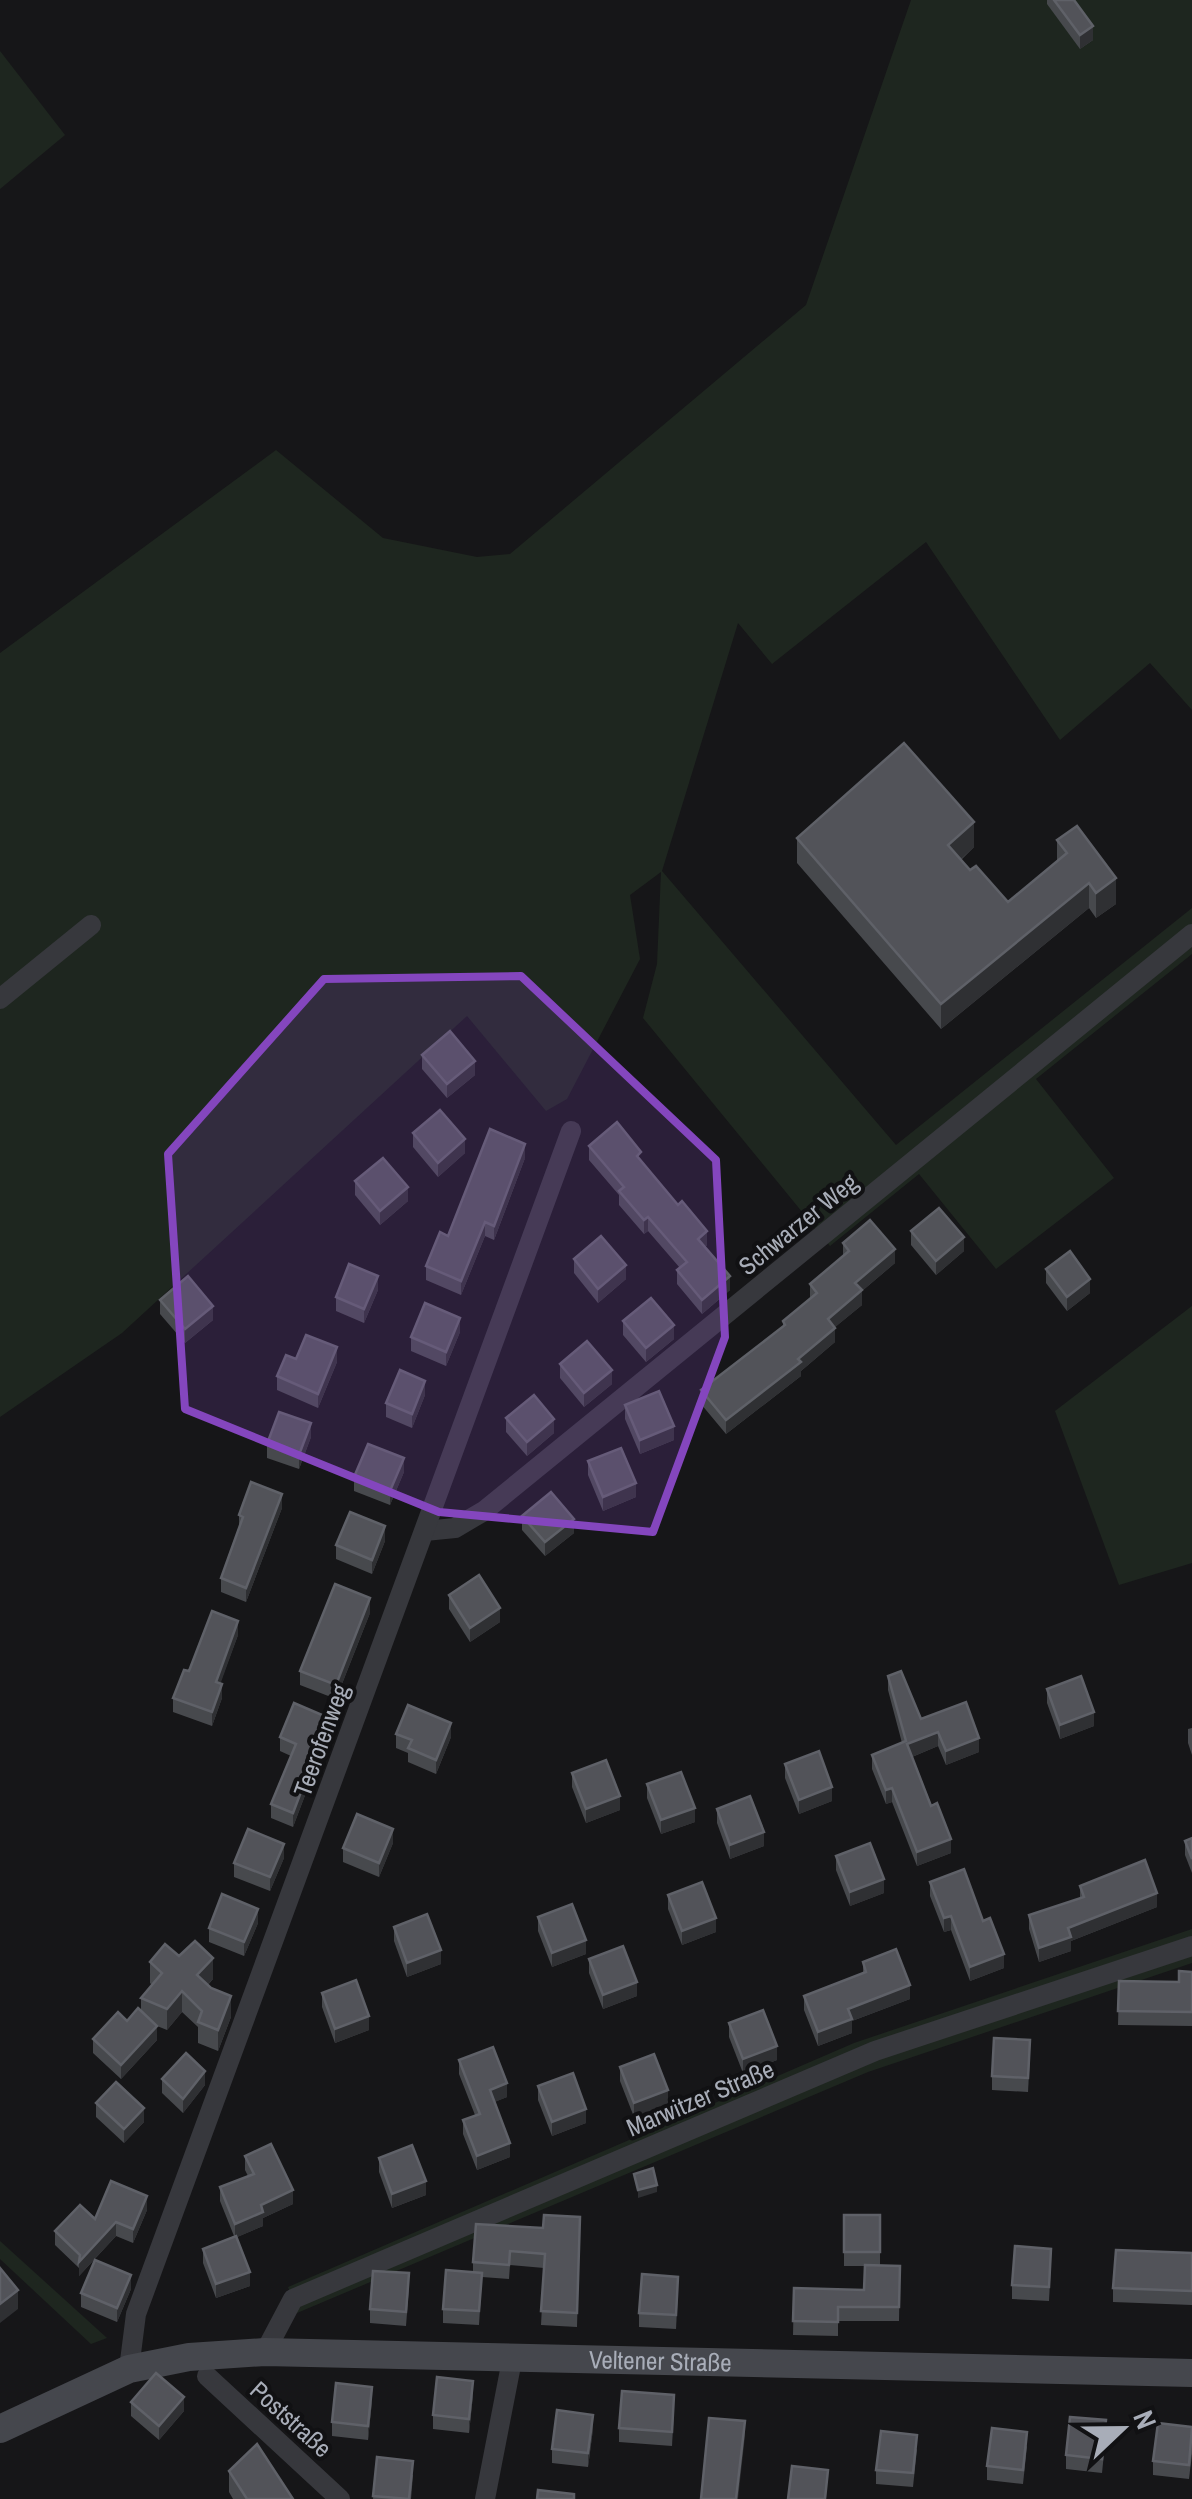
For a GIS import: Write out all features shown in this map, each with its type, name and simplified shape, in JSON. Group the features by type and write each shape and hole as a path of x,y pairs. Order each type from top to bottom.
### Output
{"main road":[{"name":"Veltener Straße","path":"0,2429 130,2369 189,2357 265,2352 1192,2373"}],"street":[{"path":"0,999 91,925"},
{"name":"Schwarzer Weg","path":"425,1531 454,1528 484,1511 1192,934"},
{"name":"Teerofenweg","path":"130,2369 136,2314 571,1130"},
{"name":"Marwitzer Straße","path":"265,2352 293,2299 875,2051 1192,1946"},
{"path":"485,2499 512,2360"},
{"name":"Poststraße","path":"208,2376 340,2499"}],"highlighted area":[{"path":"521,976 716,1160 725,1337 653,1532 439,1512 185,1409 168,1154 324,979"}],"shaded area":[{"path":"911,0 1192,0 1192,710 1150,663 1060,740 926,542 772,664 738,623 662,871 896,1145 1192,908 1192,954 1036,1079 1114,1178 996,1269 919,1174 830,1246 643,1018 657,964 661,872 630,895 640,959 567,1099 546,1111 467,1016 122,1333 0,1417 0,653 276,450 383,538 477,557 510,554 806,305"},
{"path":"0,51 65,135 0,189"},
{"path":"1192,1306 1192,1563 1119,1585 1055,1411"},
{"path":"1192,1929 1192,1963 868,2072 297,2313 288,2287 854,2043"},
{"path":"0,2241 107,2338 91,2344 0,2259"}],"building":[{"path":"1054,0 1074,0 1093,26 1080,35"},
{"path":"904,743 974,822 948,845 970,870 976,866 1008,902 1067,853 1057,840 1077,826 1116,878 1096,893 1089,883 941,1004 797,838"},
{"path":"450,1031 475,1061 447,1084 422,1055"},
{"path":"440,1110 465,1139 438,1163 413,1133"},
{"path":"617,1122 641,1152 637,1156 678,1205 682,1201 707,1231 698,1239 730,1276 702,1300 677,1270 687,1262 619,1191 624,1187 589,1146"},
{"path":"490,1129 525,1144 494,1226 485,1222 461,1281 426,1266 440,1232 448,1236"},
{"path":"383,1158 408,1187 380,1211 355,1181"},
{"path":"939,1208 964,1237 936,1261 911,1231"},
{"path":"870,1220 895,1249 855,1283 862,1290 828,1319 835,1328 798,1359 801,1362 726,1420 701,1390 785,1325 783,1321 817,1293 810,1284 849,1251 843,1243"},
{"path":"601,1236 626,1265 598,1289 574,1259"},
{"path":"1070,1251 1090,1279 1067,1297 1046,1269"},
{"path":"349,1264 378,1276 364,1309 336,1297"},
{"path":"188,1276 213,1306 185,1329 160,1300"},
{"path":"651,1298 674,1325 646,1348 623,1321"},
{"path":"425,1303 460,1318 446,1352 411,1337"},
{"path":"306,1335 337,1347 318,1394 277,1376 286,1355 296,1359"},
{"path":"587,1341 612,1370 584,1393 560,1364"},
{"path":"400,1370 425,1381 412,1414 386,1403"},
{"path":"659,1391 674,1426 640,1440 625,1405"},
{"path":"534,1395 554,1419 527,1442 506,1418"},
{"path":"279,1412 311,1423 299,1455 267,1444"},
{"path":"368,1444 404,1458 390,1491 354,1477"},
{"path":"621,1448 636,1483 603,1497 588,1461"},
{"path":"251,1482 282,1494 246,1588 221,1578"},
{"path":"551,1492 574,1519 545,1542 522,1516"},
{"path":"350,1512 385,1526 372,1560 336,1545"},
{"path":"479,1575 500,1608 470,1628 449,1595"},
{"path":"335,1584 370,1598 336,1685 300,1671"},
{"path":"212,1611 238,1621 216,1682 222,1684 212,1712 173,1698 184,1670 189,1671"},
{"path":"901,1671 921,1719 966,1702 979,1738 946,1751 938,1732 907,1744 931,1806 937,1803 951,1839 917,1852 892,1788 886,1790 872,1755 906,1741 888,1676"},
{"path":"1081,1676 1094,1712 1060,1725 1047,1689"},
{"path":"294,1703 329,1718 293,1813 271,1804 296,1744 280,1737"},
{"path":"408,1705 451,1723 436,1760 408,1748 412,1740 396,1734"},
{"path":"819,1751 832,1787 799,1800 785,1764"},
{"path":"606,1760 620,1796 586,1809 572,1773"},
{"path":"681,1772 695,1808 661,1820 647,1784"},
{"path":"750,1796 764,1832 730,1845 717,1809"},
{"path":"357,1814 393,1829 379,1863 343,1848"},
{"path":"248,1829 284,1844 270,1877 234,1863"},
{"path":"1192,1838 1192,1859 1185,1841"},
{"path":"870,1843 884,1879 850,1892 836,1856"},
{"path":"1145,1860 1157,1893 1068,1928 1071,1937 1039,1948 1029,1915 1084,1897 1080,1886"},
{"path":"964,1869 983,1921 990,1918 1004,1954 970,1967 951,1916 944,1918 930,1882"},
{"path":"702,1882 716,1918 682,1931 668,1895"},
{"path":"222,1894 258,1909 244,1942 209,1928"},
{"path":"572,1904 586,1940 552,1953 538,1917"},
{"path":"427,1914 441,1950 407,1963 394,1927"},
{"path":"195,1941 213,1958 197,1975 211,1988 231,1996 218,2030 198,2022 202,2011 182,1991 167,2009 141,1998 162,1973 150,1962 165,1944 179,1956"},
{"path":"623,1946 637,1982 603,1995 589,1959"},
{"path":"896,1949 910,1985 848,2009 852,2019 818,2032 804,1996 866,1972 863,1962"},
{"path":"1179,1971 1192,1972 1192,2012 1118,2011 1119,1981 1179,1982"},
{"path":"356,1980 369,2016 335,2029 322,1993"},
{"path":"138,2008 157,2026 121,2065 93,2039 118,2012 127,2021"},
{"path":"763,2010 777,2046 743,2059 729,2023"},
{"path":"994,2038 1030,2040 1028,2078 992,2076"},
{"path":"493,2047 507,2083 490,2090 510,2143 477,2156 463,2120 480,2114 459,2060"},
{"path":"186,2053 205,2071 183,2099 162,2079"},
{"path":"654,2054 668,2090 634,2103 620,2067"},
{"path":"573,2073 586,2109 552,2122 538,2086"},
{"path":"116,2082 144,2108 124,2129 96,2103"},
{"path":"271,2144 293,2190 261,2205 263,2212 235,2224 220,2187 254,2174 245,2156"},
{"path":"412,2145 426,2181 392,2194 379,2158"},
{"path":"653,2168 657,2185 638,2190 634,2174"},
{"path":"111,2181 147,2196 133,2229 116,2222 79,2262 80,2255 55,2231 80,2205 95,2219"},
{"path":"544,2215 580,2217 577,2313 541,2311 545,2254 510,2251 509,2265 473,2262 476,2224 543,2228"},
{"path":"844,2215 880,2215 880,2252 844,2252"},
{"path":"236,2236 250,2272 216,2284 203,2249"},
{"path":"1015,2246 1051,2249 1049,2287 1012,2285"},
{"path":"1116,2250 1192,2253 1192,2291 1113,2288"},
{"path":"95,2260 131,2275 117,2308 81,2293"},
{"path":"865,2265 900,2266 899,2307 838,2307 838,2322 793,2321 794,2288 864,2290"},
{"path":"0,2268 18,2290 0,2304"},
{"path":"446,2270 482,2273 479,2311 443,2309"},
{"path":"373,2271 409,2273 406,2312 370,2309"},
{"path":"642,2274 678,2277 676,2315 639,2313"},
{"path":"156,2373 184,2397 159,2426 131,2402"},
{"path":"437,2377 473,2381 469,2419 433,2415"},
{"path":"336,2383 372,2387 368,2426 332,2422"},
{"path":"622,2391 674,2395 672,2432 619,2428"},
{"path":"557,2410 593,2415 588,2453 552,2449"},
{"path":"1070,2417 1106,2420 1102,2459 1066,2455"},
{"path":"709,2418 745,2421 736,2499 701,2499"},
{"path":"1158,2423 1192,2427 1189,2465 1153,2461"},
{"path":"992,2428 1027,2432 1023,2470 987,2466"},
{"path":"881,2431 917,2435 913,2473 876,2470"},
{"path":"257,2444 293,2499 247,2499 229,2471"},
{"path":"377,2457 413,2461 409,2499 373,2496"},
{"path":"792,2466 828,2470 825,2499 788,2499"},
{"path":"538,2490 574,2494 574,2499 537,2499"}]}
